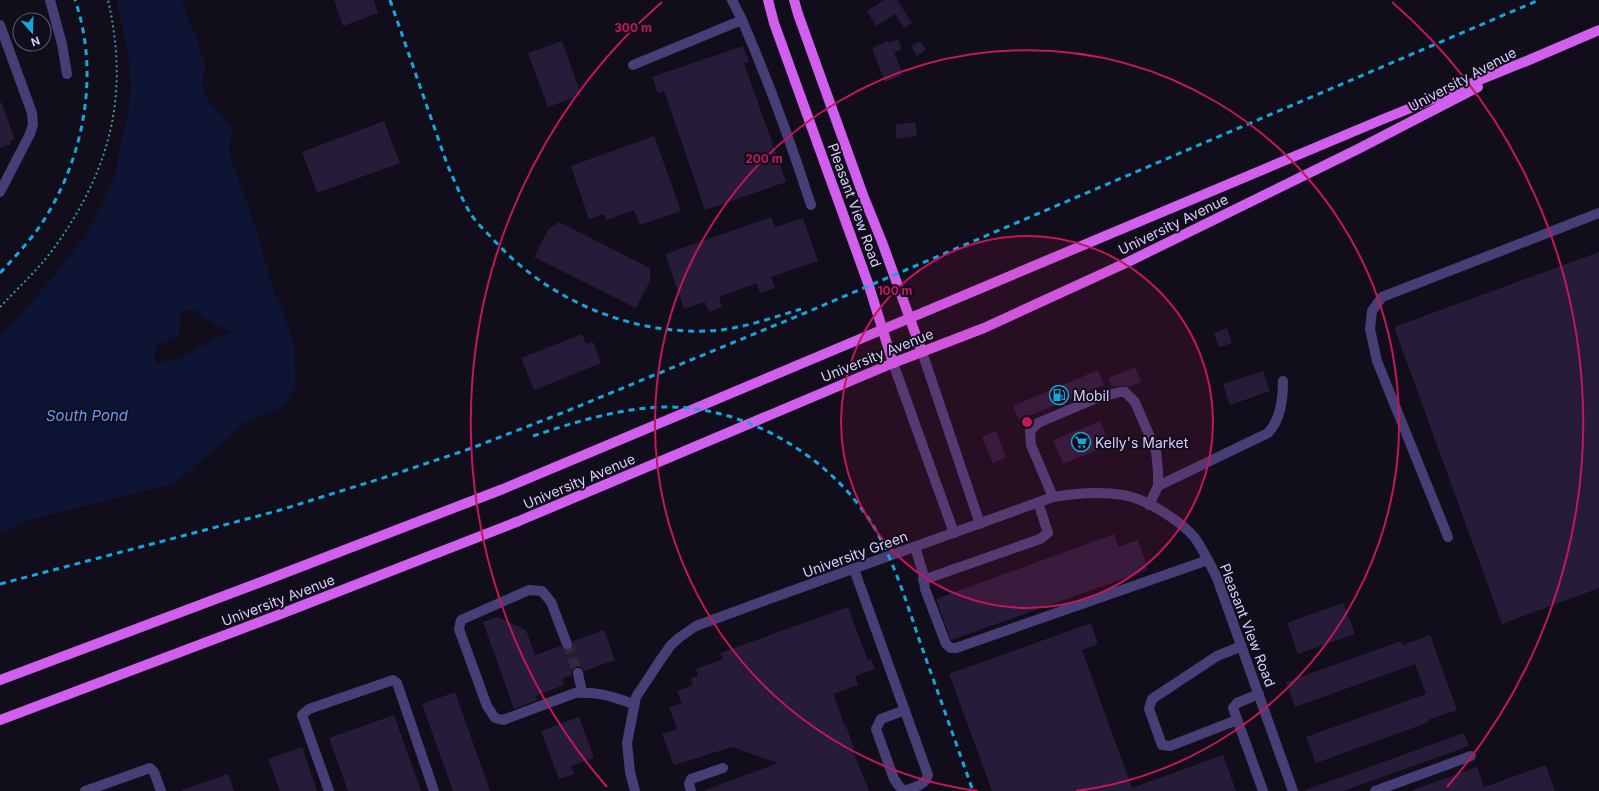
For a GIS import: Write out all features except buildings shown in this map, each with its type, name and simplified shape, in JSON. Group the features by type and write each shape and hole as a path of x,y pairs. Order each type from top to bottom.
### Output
{"main road":[{"name":"Pleasant View Road","path":"768,0 774,23 869,286 893,363"},
{"name":"Pleasant View Road","path":"794,0 860,188 882,242 922,352"},
{"path":"1529,60 1599,30"},
{"name":"University Avenue","path":"0,680 503,489 1374,123 1529,60"},
{"name":"University Avenue","path":"0,720 278,615 519,521 893,363 984,328 1128,262 1358,149 1529,60"}],"street":[{"path":"50,0 62,44 67,74"},
{"path":"732,0 760,60 811,206"},
{"path":"633,65 742,20"},
{"path":"0,25 32,113 33,124 27,140 0,192"},
{"path":"1448,537 1377,361 1370,329 1372,311 1382,298 1599,213"},
{"name":"Pleasant View Road","path":"922,352 980,524"},
{"name":"Pleasant View Road","path":"893,363 954,533"},
{"path":"1158,486 1268,432 1278,419 1283,390 1282,381"},
{"path":"1053,497 1031,445 1030,431 1038,423 1097,398 1125,392 1135,402 1156,452 1158,486 1149,505"},
{"name":"University Green","path":"636,700 671,645 696,626 1053,497 1082,492 1113,494"},
{"name":"Pleasant View Road","path":"1113,494 1132,498 1161,511 1182,526 1194,538 1208,560 1217,578 1293,791"},
{"path":"923,580 1040,539 1048,533 1038,502"},
{"path":"915,547 923,573 925,589 946,644 951,648 956,648 1208,560"},
{"path":"854,569 905,710 928,775 922,784 904,791 894,779 876,729 882,719 905,710"},
{"path":"567,644 550,602 542,591 529,590 461,620 459,630 486,706 495,718 503,720 575,693 582,692 604,693 636,700 627,743 630,772 635,791"},
{"path":"1237,720 1170,746 1162,745 1149,710 1152,699 1217,656 1242,646"},
{"path":"578,673 582,692"},
{"path":"330,791 302,715 303,713 309,708 393,680 396,683 434,791"},
{"path":"1259,694 1237,703 1233,708 1263,791"},
{"path":"1376,791 1471,756"},
{"path":"85,791 150,768 154,772 161,791"},
{"path":"691,791 688,784 691,779 723,768"}],"path":[{"path":"0,307 59,242 88,195 104,153 115,111 118,88 116,40 108,0"}],"water":[{"name":"South Pond","path":"116,0 181,0 195,34 205,66 202,85 209,101 233,130 229,147 231,159 255,225 273,289 284,314 294,345 296,387 284,406 245,423 175,483 29,520 0,533 0,337 36,297 85,237 102,205 114,178 128,112 131,86 128,51","holes":["183,309 194,311 220,328 234,332 215,338 181,357 157,364 154,354 158,345 179,336 179,322"]}],"tunnel":[{"path":"567,644 578,673"}],"railway":[{"path":"0,273 40,226 55,201 77,146 87,88 87,58 83,29 75,0"},
{"path":"390,0 447,164 470,213 486,232 513,259 537,278 562,295 589,308 618,319 647,326 677,330 707,331 731,328 755,323 801,309"},
{"path":"0,584 277,511 472,448 567,411 805,313 1539,0"},
{"path":"533,436 581,421 631,410 664,407 696,409 727,416 758,427 788,443 816,462 840,484 862,509 885,548 901,586 973,791"}],"place":[{"name":"Mobil","path":"1059,395"},
{"name":"Kelly's Market","path":"1081,442"}]}
